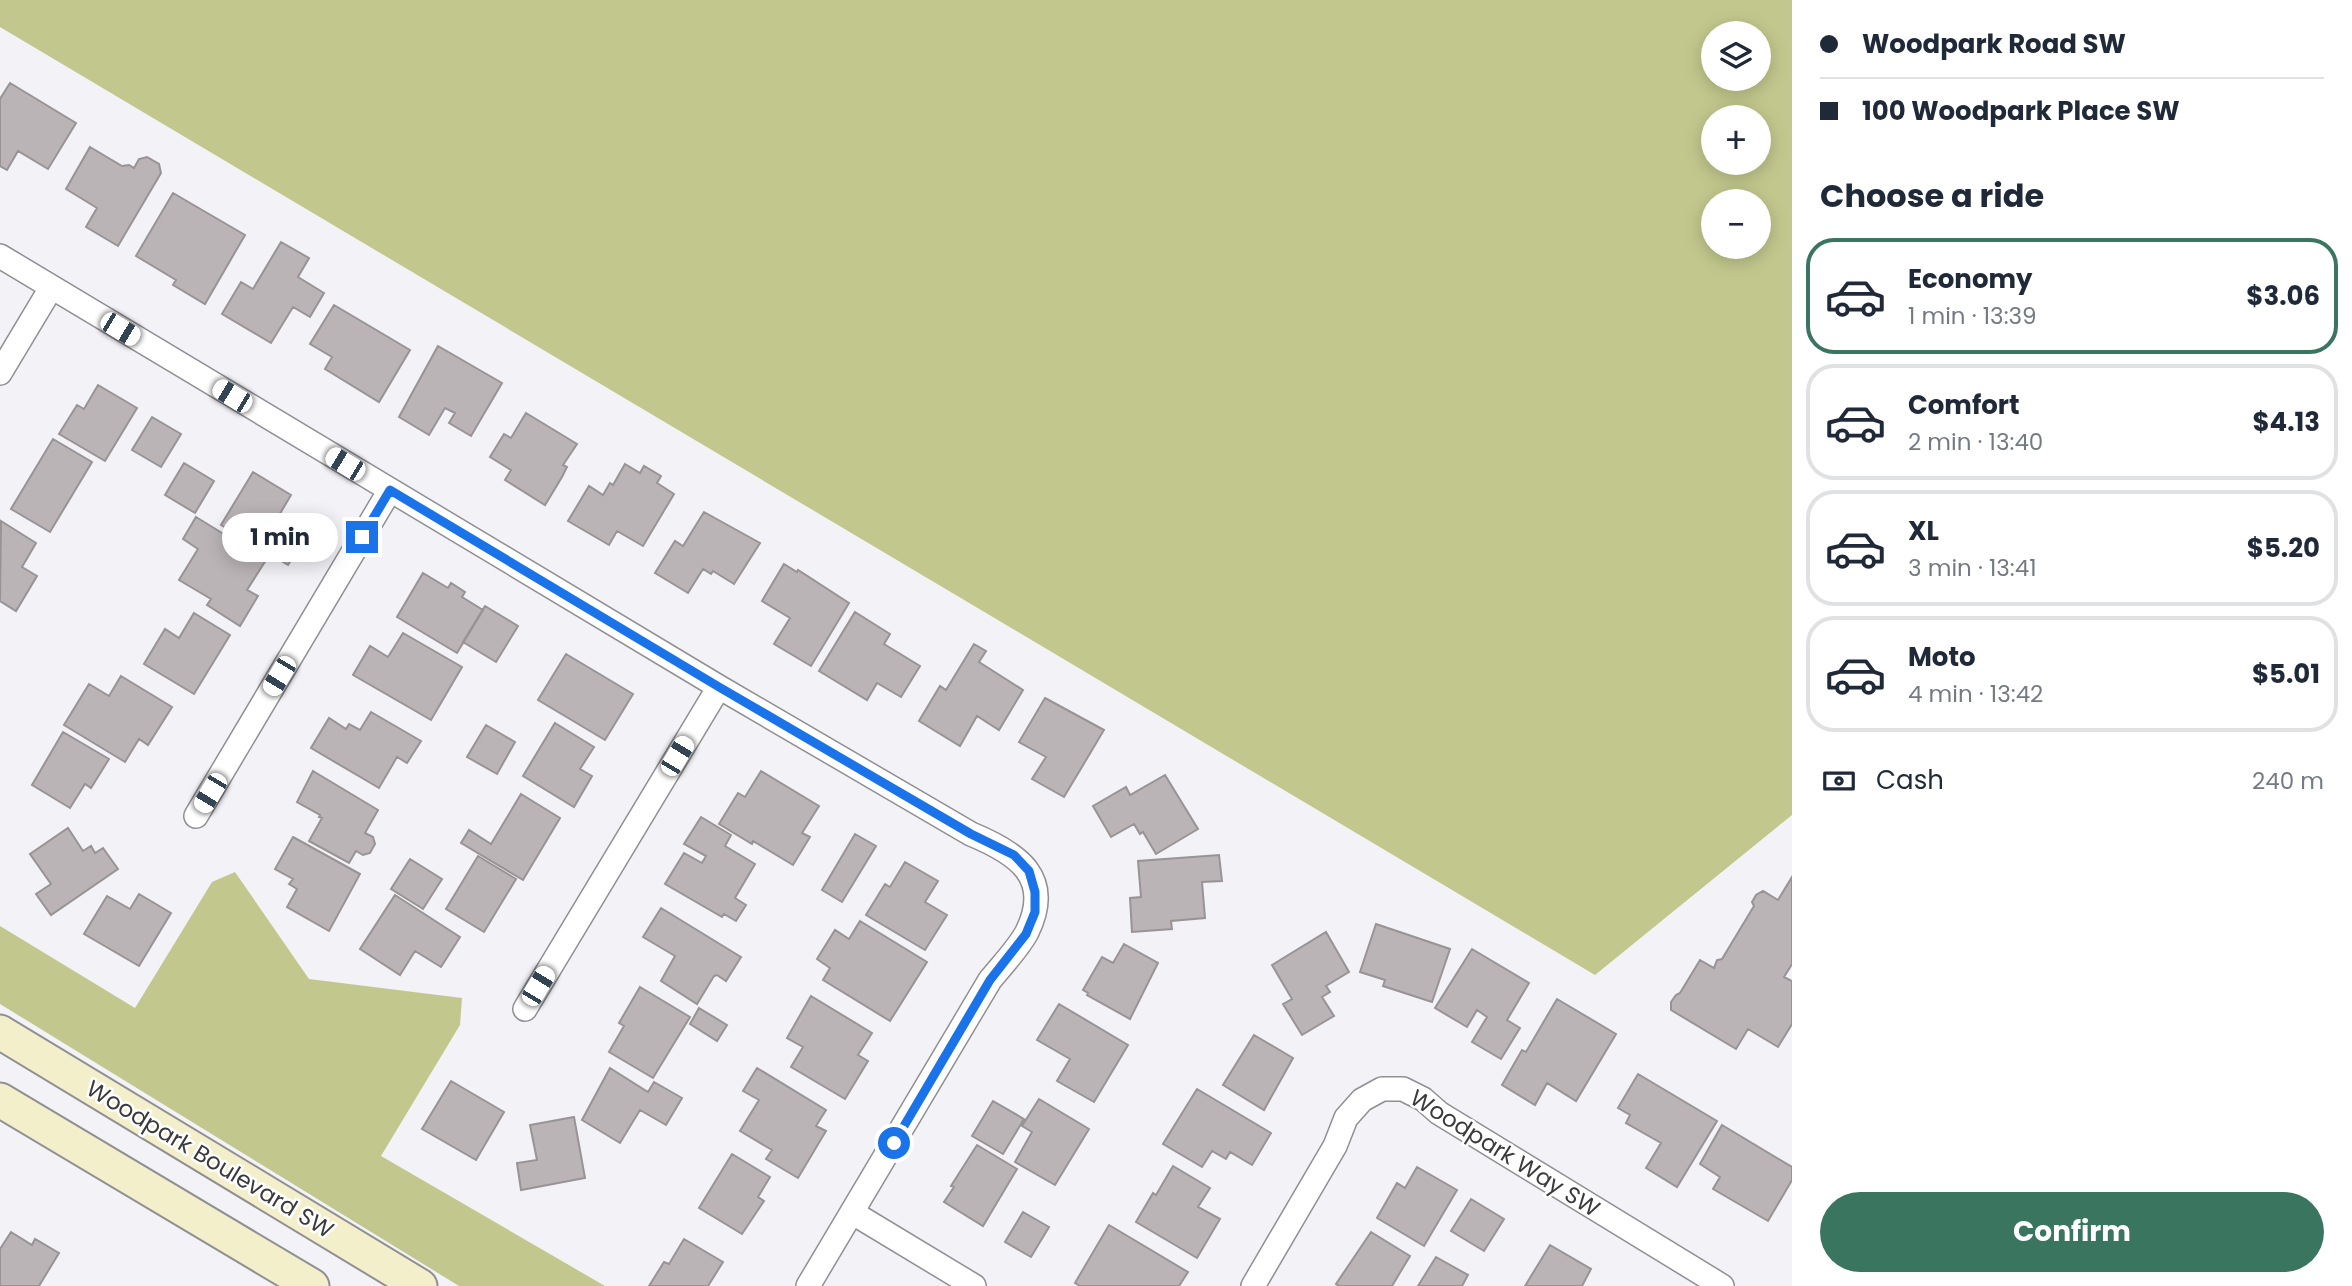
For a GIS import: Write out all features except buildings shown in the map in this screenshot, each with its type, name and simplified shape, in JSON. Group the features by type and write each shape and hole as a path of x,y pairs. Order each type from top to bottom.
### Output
{"street":[{"path":"0,256 719,687 971,834 1014,855 1029,871 1035,892 1035,912 1026,934 990,980 808,1286"},
{"path":"0,373 51,288"},
{"path":"196,816 390,490"},
{"path":"524,1009 719,687"},
{"name":"Woodpark Boulevard SW","path":"0,1032 420,1286"},
{"name":"Woodpark Way SW","path":"1253,1286 1335,1146 1346,1118 1362,1100 1382,1089 1403,1089 1423,1099 1439,1113 1707,1282"},
{"path":"0,1100 312,1286"},
{"path":"853,1213 974,1286"}],"green space":[{"path":"0,0 1792,0 1792,815 1595,975 0,27"},
{"path":"235,872 309,979 462,998 460,1025 381,1156 605,1286 459,1286 0,1004 0,926 135,1008 212,882"}],"route":[{"path":"362,537 390,490 719,687 971,834 1014,855 1029,871 1035,892 1035,912 1026,934 990,980 894,1143"}]}
